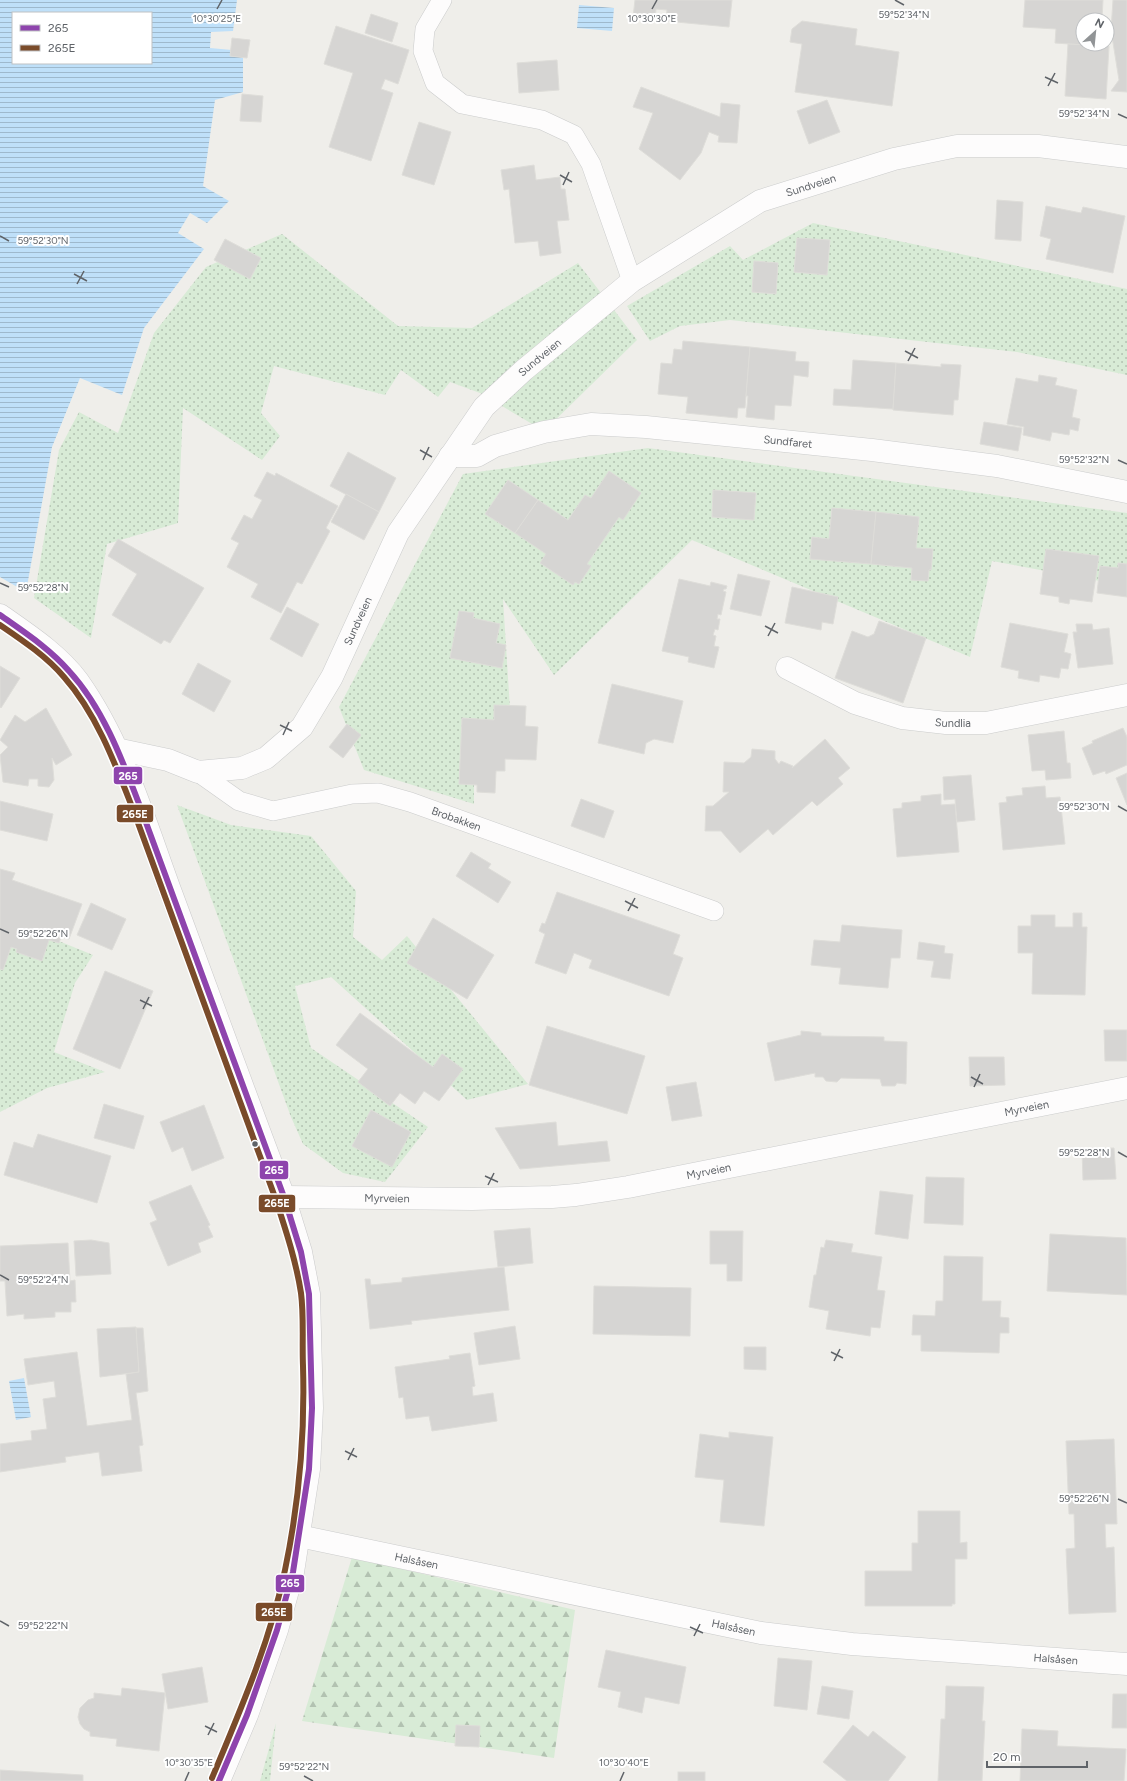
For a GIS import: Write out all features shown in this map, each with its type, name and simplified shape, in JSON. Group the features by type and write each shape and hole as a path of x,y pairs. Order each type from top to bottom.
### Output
{"street":[{"name":"Sundveien","path":"116,749 168,760 198,772 242,768 266,758 302,727 332,677 398,533 484,407 524,370 632,281 760,201 894,159 957,146 1038,146 1127,157"},
{"name":"Sundfaret","path":"450,456 477,456 495,446 544,432 591,424 638,427 872,450 997,466 1127,492"},
{"path":"8,620 50,653 77,681 98,714 116,749 147,827 284,1197 301,1252 308,1294 312,1408 309,1469 299,1536 293,1572 270,1652 247,1714 219,1781"},
{"name":"Sundlia","path":"787,668 855,703 902,718 946,723 986,722 1127,695"},
{"name":"Myrveien","path":"284,1197 472,1199 576,1196 1127,1088"},
{"name":"Halsåsen","path":"299,1536 761,1633 852,1644 1127,1664"}],"lane":[{"path":"442,0 425,29 423,51 434,83 462,104 542,120 574,135 591,164 632,281"},
{"name":"Brobakken","path":"198,772 239,802 273,810 352,794 378,793 410,802 714,911"}],"green space":[{"path":"813,223 1127,289 1127,375 1017,352 730,320 680,326 650,341 627,306 730,246 743,260"},
{"path":"282,234 398,326 472,328 578,263 637,340 544,431 480,393 450,382 438,397 401,370 385,395 274,366 261,413 280,436 262,460 183,408 178,523 107,544 91,638 34,598 59,450 79,412 118,433 154,333 206,267"},
{"path":"648,448 1127,513 1127,586 992,561 970,657 692,540 554,675 503,599 510,709 474,759 474,804 364,770 339,707 463,474"},
{"path":"177,805 231,825 311,836 356,891 353,937 382,960 407,936 528,1084 467,1100 331,977 295,986 311,1048 428,1127 385,1182 343,1173 303,1144 291,1117"},
{"path":"0,917 93,955 75,983 54,1052 105,1072 47,1088 0,1112"},
{"path":"352,1557 575,1610 554,1758 302,1721"},
{"path":"276,1723 270,1781 260,1781"}],"water":[{"path":"0,0 237,0 233,31 211,32 210,48 243,51 243,92 215,100 203,186 229,201 207,223 190,213 178,233 204,249 144,328 122,395 80,378 52,447 26,592 0,577"},
{"path":"579,5 614,8 612,31 577,28"},
{"path":"24,1378 31,1417 16,1420 9,1381"}],"building":[{"path":"635,0 732,0 729,27 666,21 667,10 656,9 655,19 633,17"},
{"path":"1025,0 1103,0 1102,12 1075,12 1075,44 1055,43 1056,29 1023,27"},
{"path":"1113,0 1127,0 1127,92 1111,91 1119,80 1115,52 1115,12 1112,12"},
{"path":"371,14 398,23 392,42 365,33"},
{"path":"802,21 857,29 855,45 899,52 892,106 795,92 802,44 790,42 792,29"},
{"path":"336,26 409,50 398,84 385,79 381,89 393,93 371,161 329,147 353,73 324,64"},
{"path":"232,38 250,40 247,58 230,56"},
{"path":"1068,44 1075,44 1075,52 1109,52 1106,99 1065,96"},
{"path":"557,60 559,90 519,93 517,63"},
{"path":"641,87 720,117 721,103 740,105 737,143 718,142 719,136 709,132 701,153 680,180 639,149 653,113 633,107"},
{"path":"242,94 263,96 261,122 240,121"},
{"path":"827,100 840,132 809,144 797,111"},
{"path":"419,122 451,132 434,185 402,175"},
{"path":"534,165 536,180 560,177 561,189 565,189 569,220 557,221 561,253 540,256 538,241 515,243 509,189 504,190 501,170"},
{"path":"997,200 1023,202 1021,241 995,239"},
{"path":"1046,206 1081,213 1083,207 1125,216 1113,273 1046,259 1051,239 1040,236"},
{"path":"797,238 830,240 827,275 794,272"},
{"path":"225,239 261,258 250,279 214,260"},
{"path":"754,261 778,263 776,294 752,292"},
{"path":"683,341 750,347 745,408 738,408 737,418 686,413 688,397 658,394 661,363 672,364 674,349 682,350"},
{"path":"750,347 796,352 795,361 809,362 808,377 794,375 791,406 775,405 774,420 746,417"},
{"path":"853,360 896,363 893,409 833,405 834,389 851,390"},
{"path":"896,363 941,367 941,364 961,365 958,400 954,400 953,415 893,410"},
{"path":"1039,375 1057,378 1055,385 1077,390 1072,417 1080,419 1078,431 1070,429 1069,435 1052,432 1050,441 1023,435 1024,427 1007,424 1016,378 1038,382"},
{"path":"984,422 1022,428 1018,451 980,444"},
{"path":"348,452 396,478 379,512 330,486"},
{"path":"609,471 641,493 623,520 619,517 587,564 591,566 579,584 575,582 573,585 540,563 546,554 515,533 538,500 568,520 585,495 591,498"},
{"path":"267,472 275,476 276,473 338,506 326,528 330,531 302,584 297,582 281,613 251,597 258,584 227,567 239,543 231,539 244,515 252,519 262,500 254,496"},
{"path":"508,480 538,500 515,533 485,514"},
{"path":"713,490 756,493 754,520 712,517"},
{"path":"346,494 379,512 364,540 331,522"},
{"path":"832,508 876,512 871,564 810,559 812,537 829,539"},
{"path":"876,512 919,517 916,548 933,549 931,570 929,570 928,581 911,580 912,568 871,564"},
{"path":"118,539 204,588 170,643 164,640 161,644 112,615 137,574 108,556"},
{"path":"1046,549 1099,556 1092,602 1070,599 1069,604 1059,602 1059,597 1040,594"},
{"path":"1118,563 1127,564 1127,597 1097,593 1100,566 1118,568"},
{"path":"738,574 770,581 761,616 730,609"},
{"path":"679,579 710,586 711,582 727,586 723,591 726,592 721,615 718,614 717,619 720,619 718,630 715,629 713,635 716,636 714,646 719,647 714,668 688,662 689,657 662,651"},
{"path":"792,587 838,597 833,624 822,622 821,630 785,623"},
{"path":"287,607 319,624 302,657 270,639"},
{"path":"459,611 474,613 473,618 500,624 496,643 506,645 502,668 450,658"},
{"path":"879,621 926,638 903,703 835,678 852,631 868,637 874,634"},
{"path":"1010,623 1068,634 1064,652 1071,654 1068,669 1061,668 1059,678 1040,675 1039,682 1018,678 1019,671 1001,667"},
{"path":"1076,624 1092,624 1093,630 1109,628 1113,664 1078,668 1073,632 1077,632"},
{"path":"198,663 231,681 214,712 182,694"},
{"path":"0,666 20,678 1,708 0,707"},
{"path":"612,684 683,701 673,743 654,739 646,743 644,754 598,743"},
{"path":"494,705 526,706 525,726 538,727 536,760 505,759 505,771 496,771 495,793 477,792 477,785 459,784 462,718 494,720"},
{"path":"46,708 72,755 56,765 52,758 54,780 49,787 38,786 38,779 29,779 28,786 3,782 0,755 8,747 0,740 15,715 25,722"},
{"path":"347,724 361,735 343,758 329,747"},
{"path":"1123,728 1127,737 1127,765 1106,774 1105,771 1093,775 1082,748 1093,743 1092,741"},
{"path":"1064,731 1067,763 1070,763 1071,778 1046,780 1045,770 1032,771 1028,735"},
{"path":"825,739 850,768 838,778 843,784 817,806 812,801 773,835 768,829 740,853 721,831 705,831 706,806 713,806 729,792 723,792 724,762 744,763 751,757 752,749 775,751 775,759 779,764 781,761 793,766 792,768"},
{"path":"1127,773 1127,805 1116,778"},
{"path":"971,775 975,820 957,822 955,799 944,800 943,777"},
{"path":"1045,786 1046,798 1060,797 1065,844 1003,850 999,803 1007,802 1006,797 1023,795 1022,788"},
{"path":"941,794 941,805 955,804 959,852 897,857 893,809 902,808 902,803 921,801 921,796"},
{"path":"581,799 614,811 604,838 571,826"},
{"path":"0,801 53,814 47,841 0,830"},
{"path":"471,852 491,864 488,868 511,882 498,903 456,876"},
{"path":"0,869 15,873 12,880 82,904 69,939 61,937 59,943 49,940 42,961 16,952 17,949 11,947 3,970 0,969"},
{"path":"557,892 680,935 673,954 683,958 669,996 589,968 592,960 574,953 566,974 535,963 545,934 539,931 542,923 545,924"},
{"path":"91,903 126,919 112,950 77,935"},
{"path":"1073,913 1082,913 1082,927 1087,927 1085,995 1032,994 1033,953 1018,953 1018,926 1031,926 1031,915 1055,915 1055,927 1073,927"},
{"path":"433,918 494,955 467,999 407,963"},
{"path":"842,925 902,930 900,958 891,958 888,988 839,984 841,968 811,965 814,940 840,942"},
{"path":"919,942 945,946 944,953 953,954 950,979 931,977 934,961 917,959"},
{"path":"105,971 153,991 120,1069 73,1049"},
{"path":"360,1013 433,1067 442,1054 463,1069 439,1101 424,1091 415,1104 400,1093 390,1106 358,1082 368,1069 336,1045"},
{"path":"547,1026 645,1056 627,1114 529,1085"},
{"path":"1104,1030 1127,1030 1127,1061 1105,1061"},
{"path":"801,1031 821,1033 821,1036 884,1037 884,1041 907,1042 906,1084 897,1083 895,1086 882,1086 880,1079 841,1078 837,1082 826,1081 823,1077 815,1077 815,1073 775,1081 767,1043 801,1035"},
{"path":"969,1057 1004,1057 1005,1085 970,1086"},
{"path":"696,1082 702,1116 672,1121 666,1087"},
{"path":"104,1104 144,1116 134,1149 94,1138"},
{"path":"204,1105 224,1158 192,1171 183,1147 172,1152 160,1122"},
{"path":"371,1110 411,1132 392,1167 352,1146"},
{"path":"556,1122 558,1146 607,1141 610,1161 520,1169 495,1128"},
{"path":"38,1134 111,1156 97,1203 4,1175 14,1142 33,1148"},
{"path":"1114,1148 1116,1179 1083,1180 1082,1149"},
{"path":"926,1177 964,1178 963,1225 924,1223"},
{"path":"191,1185 210,1225 208,1226 213,1237 198,1243 201,1252 168,1266 150,1223 157,1220 149,1202"},
{"path":"880,1191 913,1195 908,1239 875,1234"},
{"path":"530,1228 533,1263 498,1267 494,1231"},
{"path":"710,1231 743,1231 742,1281 727,1281 727,1264 710,1264"},
{"path":"1050,1234 1126,1238 1127,1295 1047,1291"},
{"path":"91,1240 109,1243 111,1274 76,1276 74,1241"},
{"path":"826,1240 853,1244 851,1252 882,1257 877,1290 885,1291 880,1328 871,1327 870,1336 826,1329 829,1311 809,1307 814,1275 816,1275 821,1247 824,1248"},
{"path":"68,1243 70,1281 75,1280 76,1302 71,1302 71,1312 55,1312 55,1317 24,1319 24,1314 7,1316 5,1281 0,1281 0,1246"},
{"path":"944,1256 983,1257 982,1301 1001,1301 1000,1317 1009,1318 1009,1333 1000,1333 999,1353 921,1351 921,1335 912,1335 913,1315 935,1316 936,1301 943,1301"},
{"path":"504,1267 509,1310 411,1321 412,1324 370,1329 365,1279 370,1279 371,1285 402,1282 402,1278"},
{"path":"594,1286 691,1288 690,1336 593,1334"},
{"path":"515,1326 520,1359 479,1365 474,1333"},
{"path":"136,1327 139,1372 100,1377 97,1329"},
{"path":"136,1328 143,1328 148,1391 136,1393 143,1445 139,1446 142,1471 102,1476 99,1452 65,1457 66,1462 0,1472 0,1444 32,1440 31,1431 47,1429 43,1399 56,1397 54,1381 28,1385 24,1359 77,1352 87,1426 132,1420 126,1374 139,1372"},
{"path":"744,1347 766,1347 766,1370 744,1369"},
{"path":"470,1353 475,1386 472,1387 473,1396 493,1393 497,1421 432,1431 429,1416 406,1419 403,1397 399,1398 395,1367 450,1359 449,1356"},
{"path":"729,1432 773,1437 764,1526 720,1522 724,1480 695,1477 700,1434 729,1438"},
{"path":"1114,1439 1117,1524 1105,1524 1106,1548 1114,1547 1116,1612 1069,1614 1066,1549 1075,1548 1074,1514 1069,1514 1066,1441"},
{"path":"918,1511 960,1511 960,1543 967,1542 967,1559 955,1559 955,1604 952,1604 952,1606 865,1606 865,1571 912,1571 912,1543 918,1543"},
{"path":"606,1650 686,1667 679,1704 645,1697 642,1713 618,1707 621,1692 598,1687"},
{"path":"778,1658 812,1661 807,1710 774,1706"},
{"path":"202,1667 208,1702 168,1709 162,1674"},
{"path":"822,1686 853,1691 849,1719 817,1714"},
{"path":"946,1686 984,1687 982,1721 985,1721 982,1781 938,1781 941,1719 945,1719"},
{"path":"122,1688 165,1693 159,1751 116,1746 117,1739 90,1736 90,1732 84,1729 80,1724 78,1717 80,1708 88,1700 94,1698 94,1693 121,1696"},
{"path":"1113,1694 1127,1694 1127,1728 1112,1728"},
{"path":"456,1725 480,1726 479,1747 455,1746"},
{"path":"853,1725 868,1737 873,1731 906,1757 888,1781 847,1781 823,1762"},
{"path":"1022,1729 1058,1731 1057,1746 1126,1749 1124,1781 1020,1781"},
{"path":"0,1770 83,1775 83,1781 0,1781"},
{"path":"678,1772 705,1772 705,1781 678,1781"}],"transit line":[{"name":"265","path":"0,615 45,648 69,671 92,702 120,755 284,1197 301,1252 309,1294 312,1408 309,1469 293,1572 277,1630 247,1715 219,1781"},
{"name":"265E","path":"0,625 42,655 57,669 76,692 105,741 134,812 276,1200 299,1281 302,1311 303,1417 300,1468 290,1545 279,1597 263,1650 212,1778"}]}
